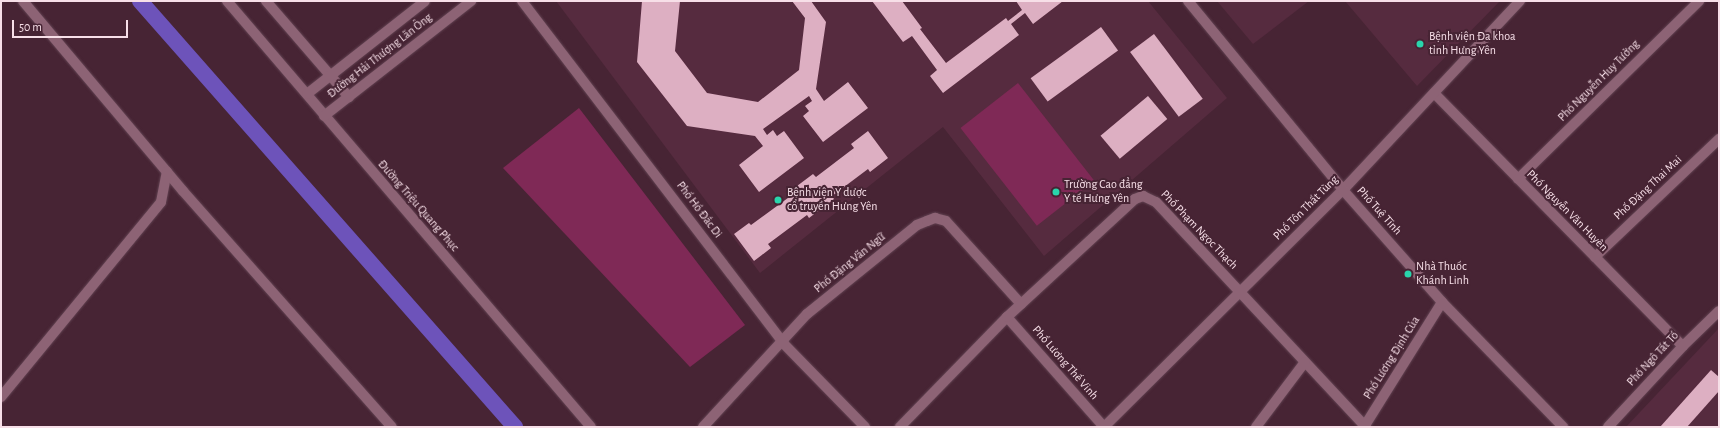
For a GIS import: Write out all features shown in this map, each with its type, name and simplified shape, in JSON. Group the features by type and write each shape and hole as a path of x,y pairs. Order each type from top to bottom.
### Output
{"street":[{"path":"23,1 167,172 392,427"},
{"name":"Đường Triệu Quang Phục","path":"227,1 591,427"},
{"path":"266,1 349,97"},
{"name":"Đường Hải Thượng Lãn Ông","path":"307,94 425,1"},
{"name":"Đường Hải Thượng Lãn Ông","path":"324,116 471,1"},
{"name":"Phố Hồ Đắc Di","path":"522,1 782,341 865,427"},
{"name":"Phố Tuệ Tĩnh","path":"1188,1 1343,190 1442,302 1563,427"},
{"name":"Phố Tôn Thất Tùng","path":"1104,427 1343,190 1520,1"},
{"name":"Phố Nguyễn Huy Tưởng","path":"1518,179 1699,1"},
{"name":"Phố Nguyễn Văn Huyên","path":"1434,93 1683,346"},
{"name":"Phố Đặng Thai Mai","path":"1595,257 1719,139"},
{"path":"1,397 161,202 167,172"},
{"name":"Phố Phạm Ngọc Thạch","path":"900,427 1007,317 1135,199 1143,196 1156,202 1365,426"},
{"name":"Phố Đặng Văn Ngữ","path":"703,427 807,314 917,225 935,218 946,221 1021,304"},
{"name":"Phố Lương Định Của","path":"1365,426 1442,302"},
{"name":"Phố Ngô Tất Tố","path":"1608,427 1683,346 1719,311"},
{"name":"Phố Lương Thế Vinh","path":"1007,317 1104,427"},
{"path":"1256,427 1305,362"},
{"path":"378,427 384,419"}],"shaded area":[{"path":"556,1 1148,1 1227,98 1044,256 943,127 760,273"},
{"path":"1217,1 1309,1 1253,44"},
{"name":"Bệnh viện Đa khoa tỉnh Hưng Yên","path":"1345,1 1500,1 1417,86"},
{"path":"1018,83 1094,181 1037,226 960,128"},
{"path":"579,108 745,325 690,367 503,168"},
{"path":"1719,328 1719,427 1626,427"}],"building":[{"path":"642,1 680,1 675,51 707,93 758,102 799,70 805,18 792,1 811,1 826,22 816,89 824,101 848,82 868,108 823,142 803,116 809,111 805,106 812,101 809,96 763,129 767,135 773,130 777,136 784,131 804,158 759,192 739,165 763,146 755,136 687,126 637,62"},
{"path":"872,1 902,1 922,28 920,29 946,63 1006,18 1008,21 1022,10 1016,1 1063,1 1033,24 1025,13 1011,24 1019,35 943,93 930,76 937,70 912,36 903,42"},
{"path":"1101,27 1118,50 1048,102 1031,78"},
{"path":"1154,34 1203,99 1179,117 1130,52"},
{"path":"1148,96 1167,119 1120,159 1101,136"},
{"path":"868,131 888,158 870,172 868,169 832,196 834,199 809,218 807,215 768,244 771,248 754,261 734,234 749,223 751,225 792,195 789,192 813,174 816,177 854,148 851,144"},
{"path":"1711,370 1719,377 1719,391 1687,427 1660,427"}],"waterway":[{"path":"140,1 515,427"}],"place":[{"name":"Bệnh viện Đa khoa tỉnh Hưng Yên","path":"1420,44"},
{"name":"Trường Cao đẳng Y tế Hưng Yên","path":"1056,192"},
{"name":"Bệnh viện Y dược cổ truyền Hưng Yên","path":"778,200"},
{"name":"Nhà Thuốc Khánh Linh","path":"1408,274"}]}
